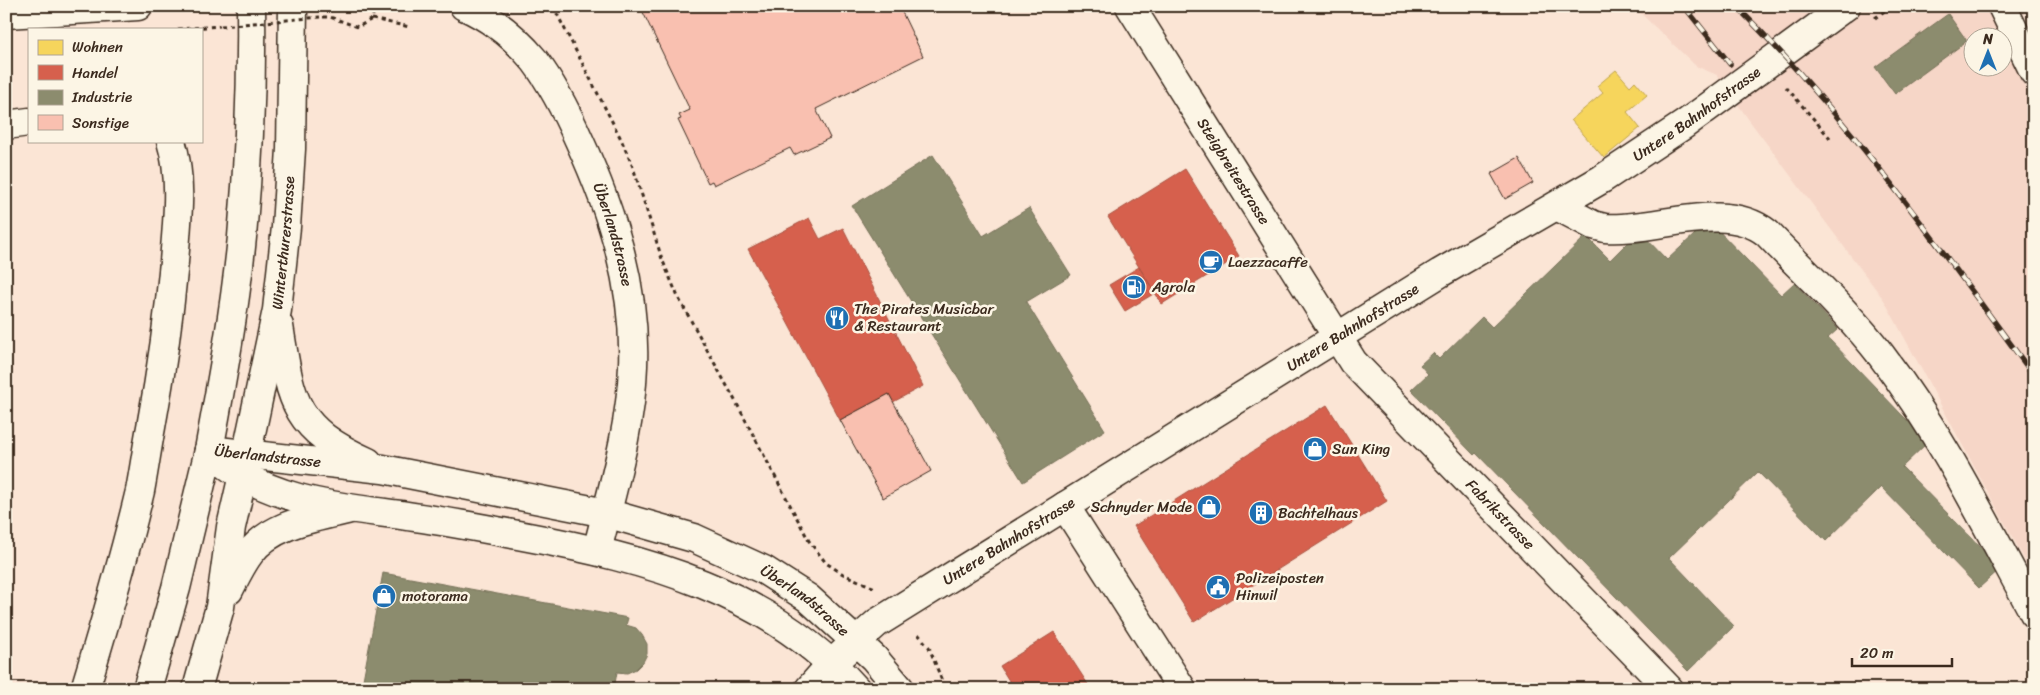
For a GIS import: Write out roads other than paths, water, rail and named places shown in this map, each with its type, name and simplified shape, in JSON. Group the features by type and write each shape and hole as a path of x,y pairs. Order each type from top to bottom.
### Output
{"main road":[{"path":"6,14 138,6"},
{"path":"147,689 176,588 209,450 223,374 242,237 249,152 252,6"},
{"name":"Winterthurerstrasse","path":"220,607 231,527 277,310 292,149 293,6"},
{"name":"Steigbreitestrasse","path":"1130,6 1336,338"},
{"name":"Untere Bahnhofstrasse","path":"809,689 855,641 877,624 1336,338 1440,274 1557,206 1657,143 1846,6"},
{"path":"2002,6 2034,72"},
{"name":"Überlandstrasse","path":"480,10 524,49 547,79 570,120 592,169 616,232 627,279 632,312 633,366 622,445 597,551"},
{"path":"6,125 28,122"},
{"path":"85,689 115,590 140,489 156,396 172,288 176,228 178,186 176,158 171,142"},
{"path":"1557,206 1593,225 1605,228 1731,218 1750,222 1767,233 1857,326 1902,384 1954,464 2034,613"},
{"path":"277,310 288,382 300,410 312,428 331,443 383,469"},
{"name":"Fabrikstrasse","path":"1336,338 1359,370 1669,689"},
{"name":"Überlandstrasse","path":"209,450 228,466 289,460 383,469 606,513 688,536 764,570 808,598 874,658 900,689"},
{"name":"Überlandstrasse","path":"244,464 258,484 293,498 350,509 440,520 597,551 653,566 735,597 778,621 807,641 832,663 856,689"},
{"path":"1065,506 1182,689"},
{"path":"197,689 220,607 243,562 264,539 275,532 289,526 350,509"}],"railway":[{"path":"1684,6 1730,64"},
{"path":"1736,6 1817,93 1855,139 1928,232 2034,376"}],"place":[{"name":"Laezzacaffe","path":"1211,262"},
{"name":"Agrola","path":"1134,287"},
{"name":"The Pirates Musicbar & Restaurant","path":"837,318"},
{"name":"Sun King","path":"1315,449"},
{"name":"Schnyder Mode","path":"1209,507"},
{"name":"Bachtelhaus","path":"1261,513"},
{"name":"Polizeiposten Hinwil","path":"1218,587"},
{"name":"motorama","path":"384,596"}]}
